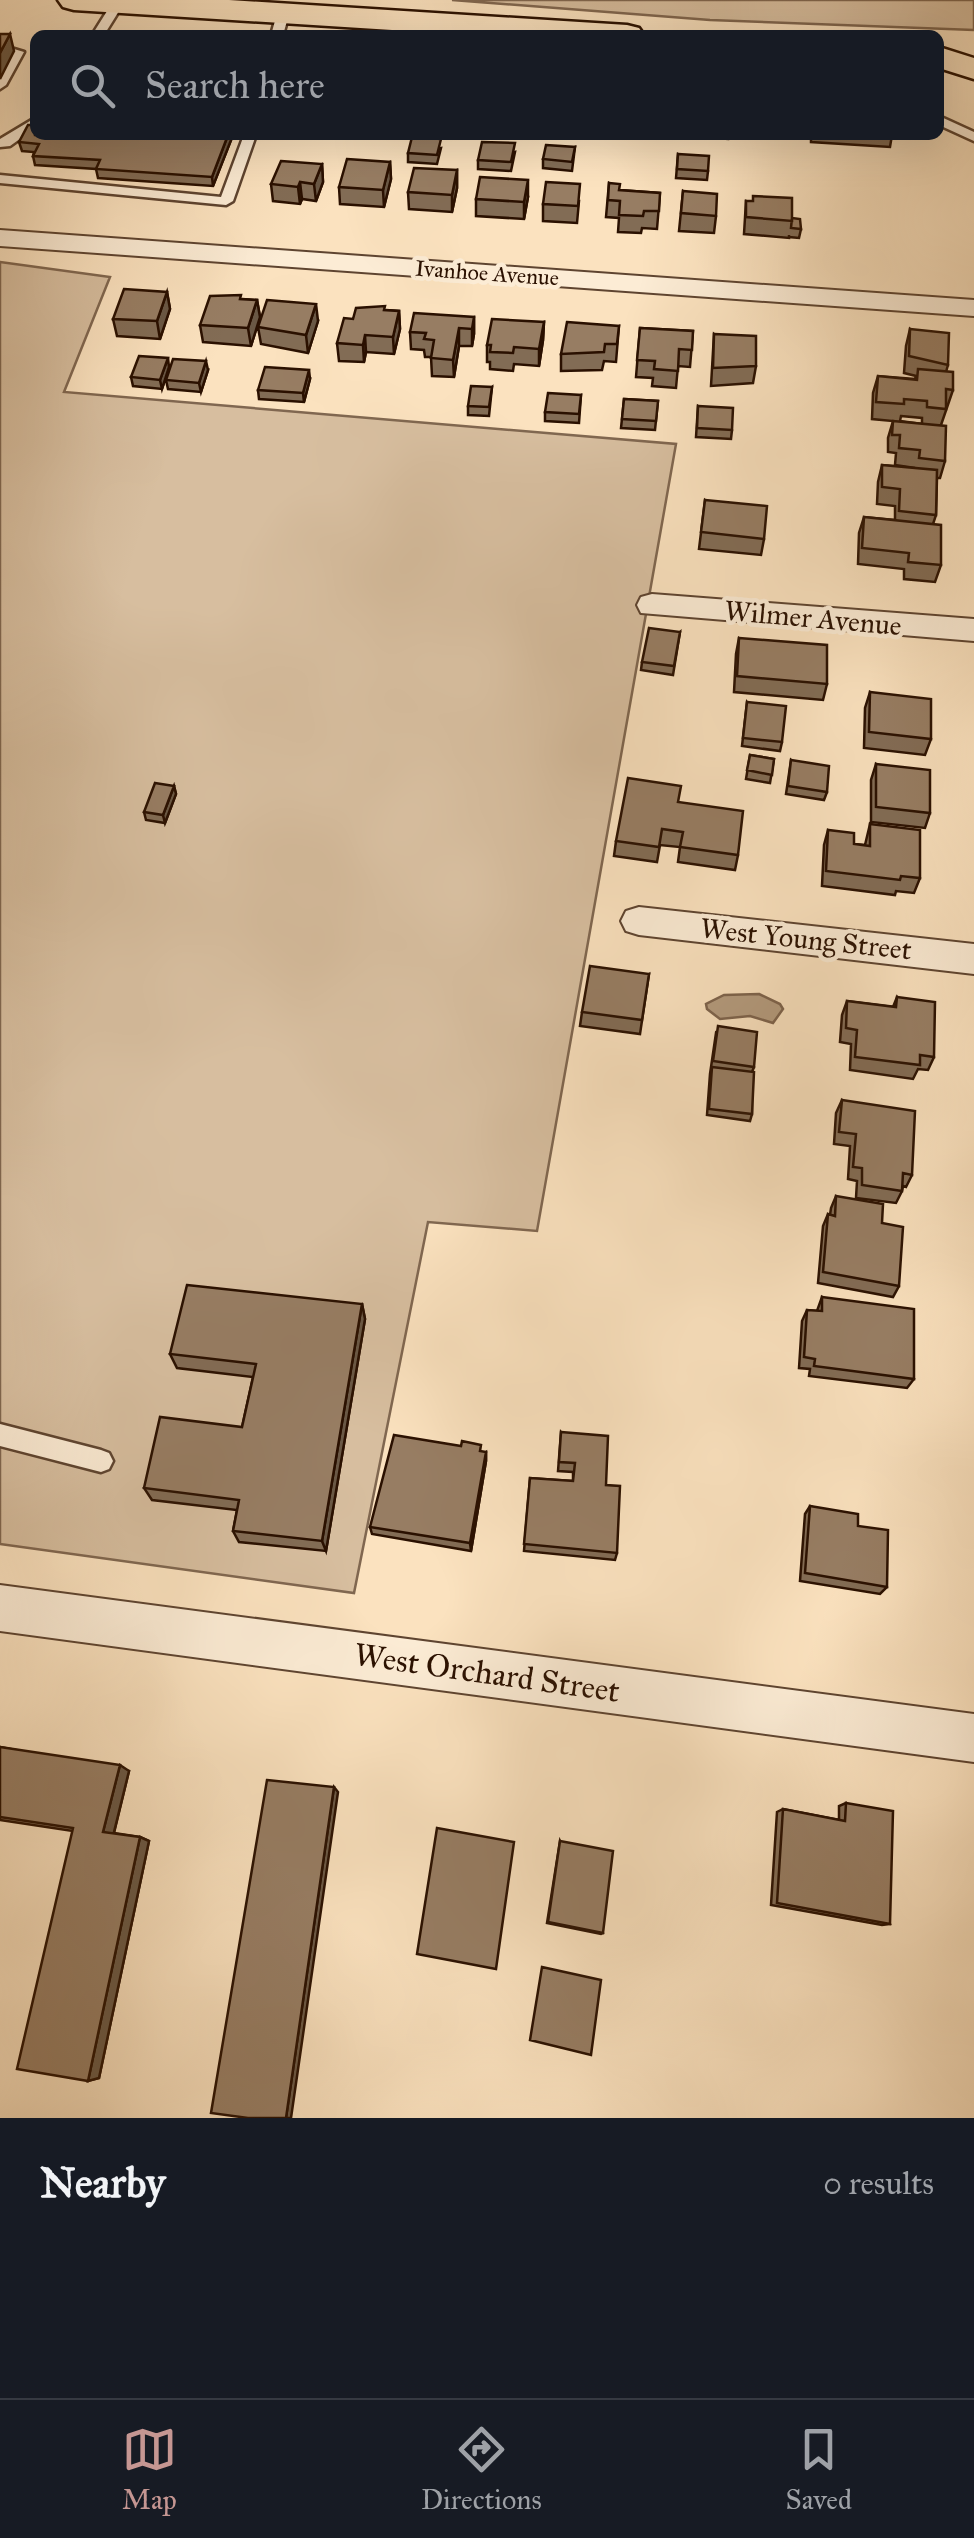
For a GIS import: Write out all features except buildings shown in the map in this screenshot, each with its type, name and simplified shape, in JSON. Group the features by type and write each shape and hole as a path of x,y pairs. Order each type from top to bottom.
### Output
{"highway":[{"path":"74,0 561,30"},
{"path":"944,55 974,55"},
{"path":"944,57 974,69"}],"street":[{"name":"Ivanhoe Avenue","path":"0,238 974,308"},
{"name":"Wilmer Avenue","path":"652,605 974,630"},
{"name":"West Young Street","path":"639,921 974,958"},
{"name":"West Orchard Street","path":"0,1608 974,1738"}],"lane":[{"path":"101,30 118,3"},
{"path":"0,85 18,52"},
{"path":"944,122 974,136"},
{"path":"2,147 30,126"},
{"path":"0,180 226,200 248,140"},
{"path":"0,1435 101,1460"}],"shaded area":[{"path":"452,0 974,0 974,30 710,20"},
{"path":"0,262 110,277 64,392 676,444 537,1231 428,1222 354,1593 0,1544"},
{"path":"759,994 783,1009 773,1023 750,1016 720,1019 707,1009 706,1004 724,995"}]}
